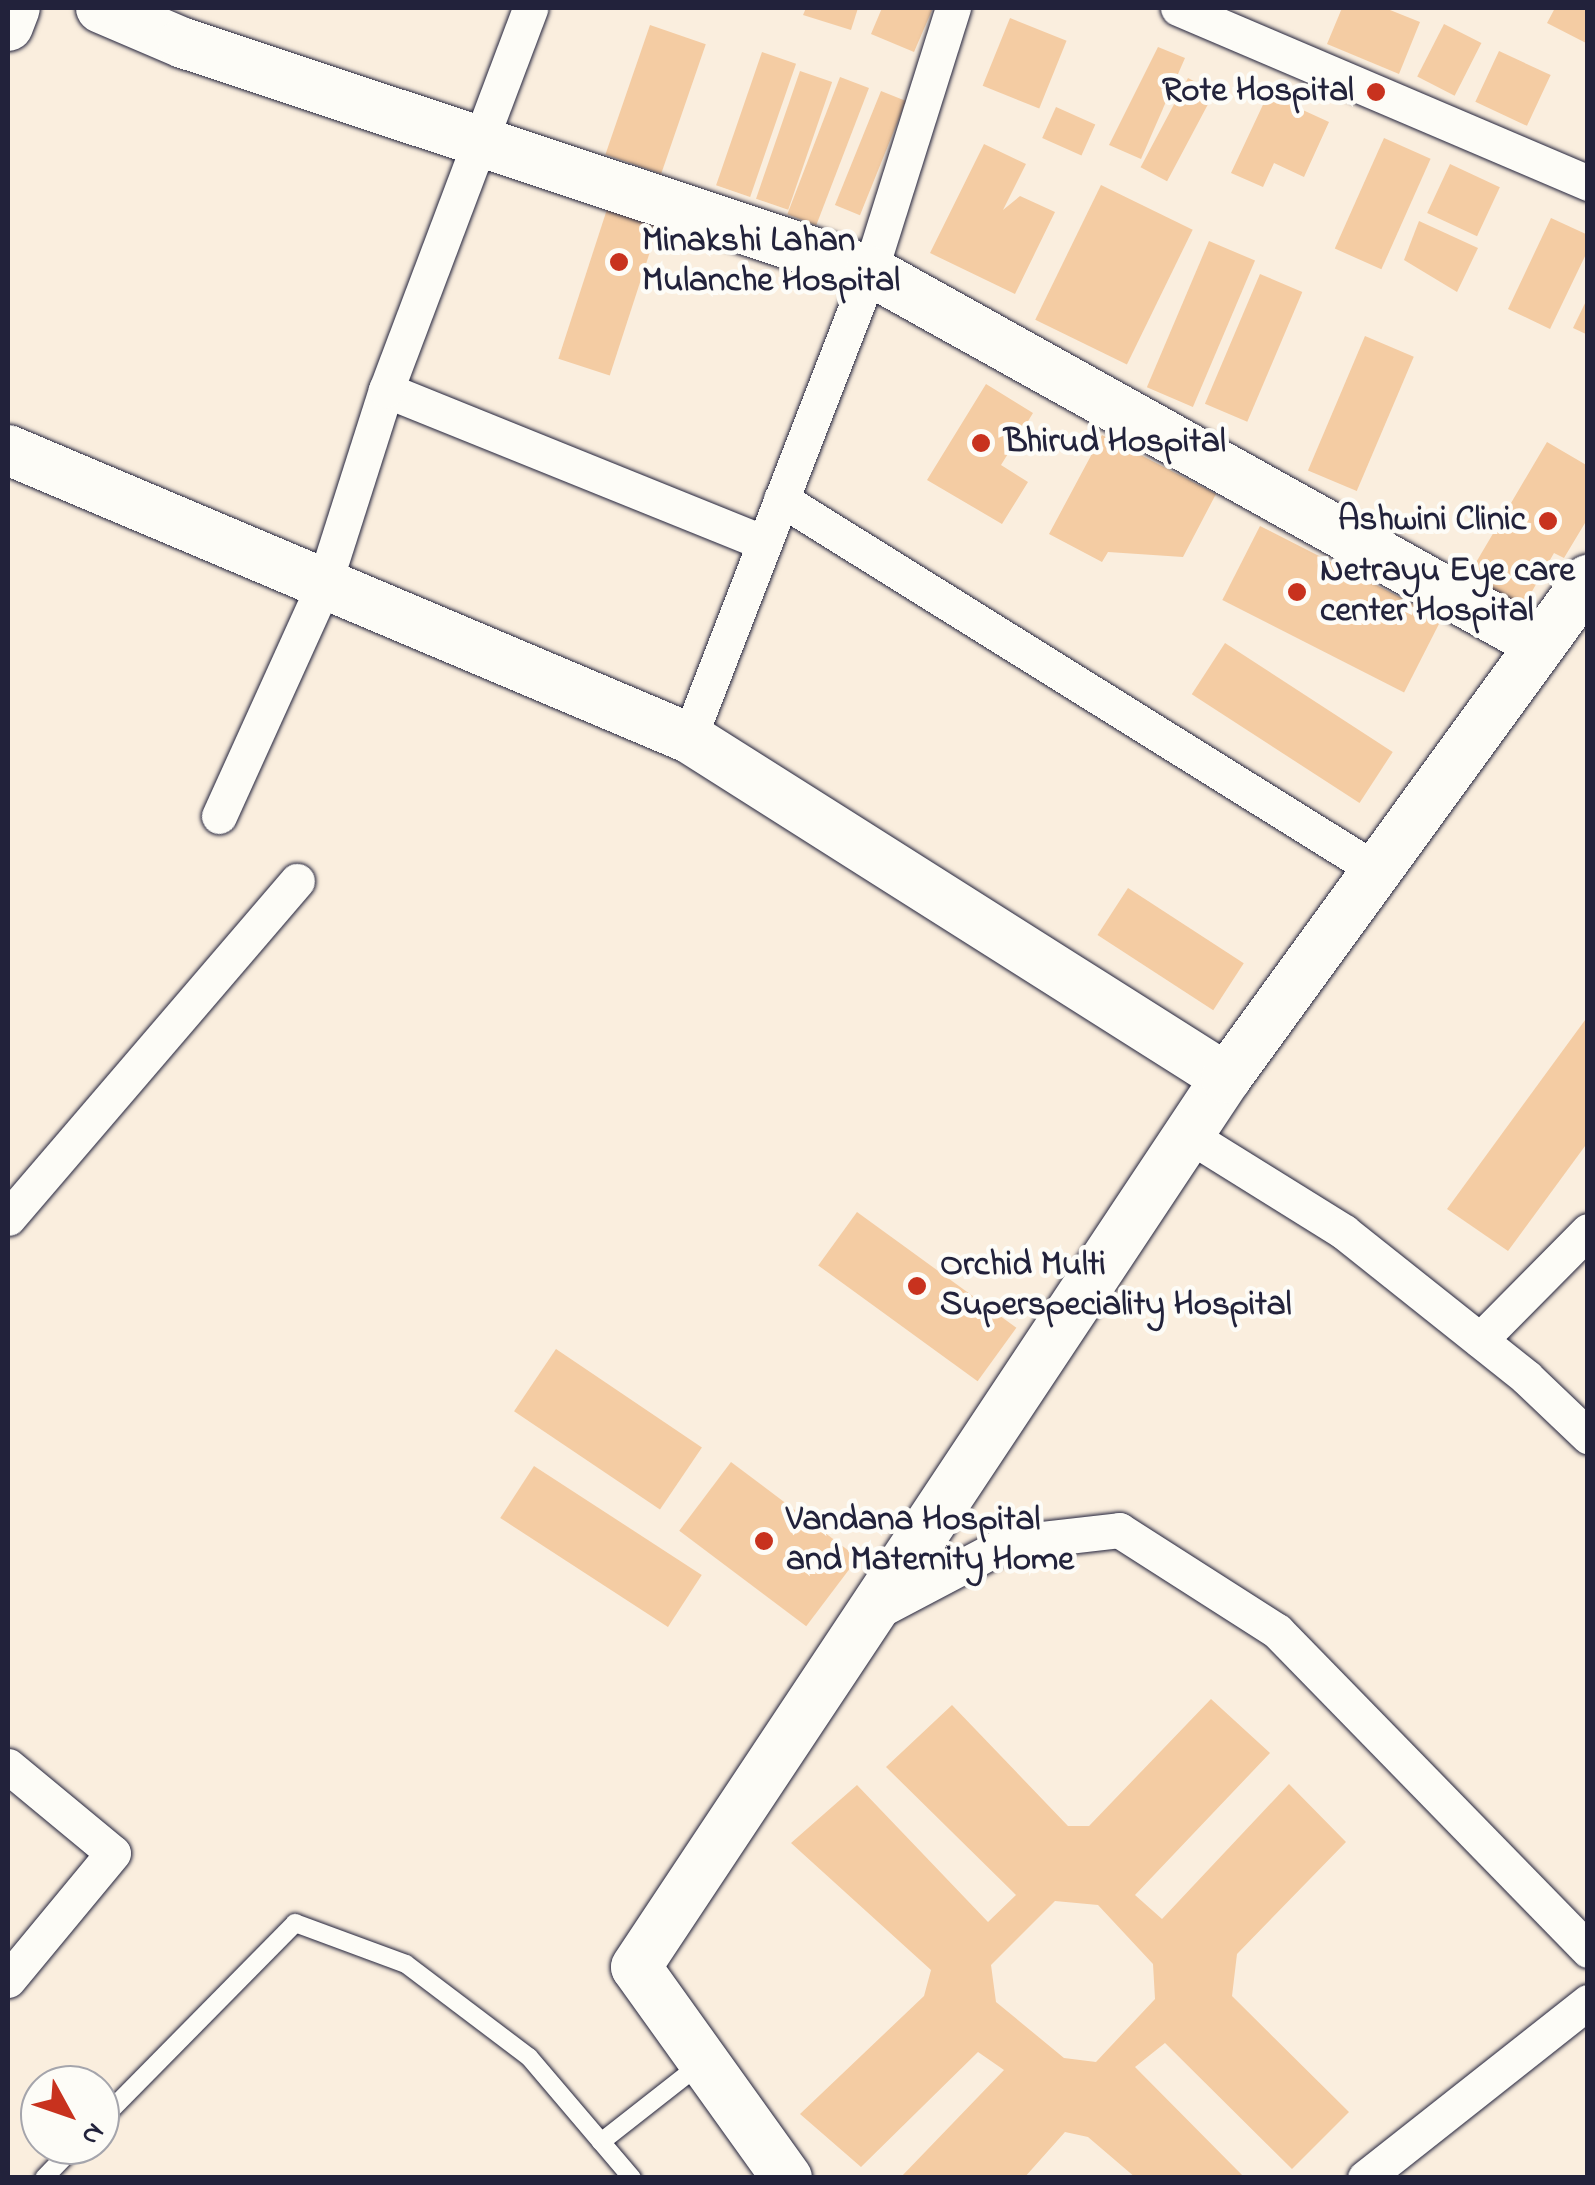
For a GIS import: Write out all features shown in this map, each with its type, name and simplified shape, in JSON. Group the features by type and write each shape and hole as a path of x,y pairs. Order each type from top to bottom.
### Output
{"street":[{"path":"8,26 15,8"},
{"path":"101,8 183,43 484,138 870,271 1540,644"},
{"path":"220,816 324,584 386,390 530,8"},
{"path":"689,738 870,271 954,8"},
{"path":"1178,8 1262,21 1588,184"},
{"path":"386,390 764,543"},
{"path":"8,450 689,738 1226,1078"},
{"path":"781,499 1376,870"},
{"path":"787,2178 636,1967 1226,1078 1588,580"},
{"path":"8,1218 297,881"},
{"path":"1190,1136 1344,1232 1480,1340 1588,1436"},
{"path":"1480,1340 1588,1231"},
{"path":"871,1614 1006,1542 1119,1530 1277,1631 1588,1950"},
{"path":"8,1766 113,1853 8,1980"},
{"path":"1365,2178 1588,2002"}],"lane":[{"path":"120,2101 295,1923 406,1964 529,2058 632,2178"},
{"path":"601,2142 704,2061"}],"building":[{"path":"806,8 858,8 851,30 803,15"},
{"path":"882,8 933,8 914,52 871,34"},
{"path":"1342,8 1385,8 1420,22 1399,74 1327,44"},
{"path":"1555,8 1588,8 1586,43 1547,23"},
{"path":"1010,18 1067,41 1039,109 983,86"},
{"path":"1444,24 1481,43 1455,96 1417,77"},
{"path":"650,25 706,44 661,174 605,155"},
{"path":"1158,47 1185,58 1141,159 1109,145"},
{"path":"1499,51 1551,75 1527,126 1475,102"},
{"path":"762,52 796,64 750,197 716,185"},
{"path":"800,71 832,82 788,210 756,199"},
{"path":"840,77 869,88 816,225 787,214"},
{"path":"1188,78 1214,92 1167,181 1141,167"},
{"path":"881,91 906,101 860,215 835,205"},
{"path":"1268,94 1329,122 1304,177 1274,163 1263,187 1231,173"},
{"path":"1056,107 1095,124 1081,156 1042,138"},
{"path":"1384,138 1431,159 1381,269 1335,249"},
{"path":"984,144 1026,164 1003,210 1020,196 1055,212 1015,294 930,253"},
{"path":"1450,164 1500,187 1477,236 1427,213"},
{"path":"1101,185 1193,230 1127,365 1035,320"},
{"path":"610,200 661,217 610,376 558,359"},
{"path":"1551,218 1588,235 1588,250 1550,329 1508,309"},
{"path":"1419,221 1478,248 1457,292 1404,260"},
{"path":"1209,241 1255,261 1193,407 1147,387"},
{"path":"1260,274 1302,292 1247,422 1205,404"},
{"path":"1588,297 1588,335 1573,328"},
{"path":"1365,336 1414,357 1357,491 1308,470"},
{"path":"986,384 1033,413 1001,465 1028,482 1002,524 927,480"},
{"path":"1102,435 1216,494 1183,557 1108,552 1102,562 1049,534"},
{"path":"1547,442 1588,466 1588,518 1564,558 1554,553 1523,607 1468,576"},
{"path":"1260,526 1442,619 1404,693 1222,600"},
{"path":"1225,643 1393,752 1360,803 1192,694"},
{"path":"1128,888 1244,963 1213,1010 1098,935"},
{"path":"1588,1016 1588,1142 1508,1251 1447,1209"},
{"path":"857,1212 1016,1328 978,1381 818,1265"},
{"path":"556,1349 702,1447 660,1510 514,1411"},
{"path":"731,1462 858,1558 806,1626 679,1531"},
{"path":"534,1466 702,1575 668,1627 500,1518"},
{"path":"1211,1699 1270,1753 1135,1895 1162,1919 1289,1784 1346,1842 1237,1954 1232,1996 1349,2112 1292,2169 1165,2043 1135,2067 1245,2178 1136,2178 1088,2137 1065,2132 1024,2178 900,2178 1004,2070 978,2052 861,2167 800,2114 924,1996 931,1970 791,1843 857,1785 988,1922 1016,1895 886,1767 952,1705 1068,1826 1089,1826","holes":["1055,1901 1098,1905 1153,1964 1155,1999 1096,2062 1064,2058 996,2002 991,1965"]}],"place":[{"name":"Rote Hospital","path":"1376,92"},
{"name":"Minakshi Lahan Mulanche Hospital","path":"619,262"},
{"name":"Bhirud Hospital","path":"981,443"},
{"name":"Ashwini Clinic","path":"1548,521"},
{"name":"Netrayu Eye care center Hospital","path":"1297,592"},
{"name":"Orchid Multi Superspeciality Hospital","path":"917,1286"},
{"name":"Vandana Hospital and Maternity Home","path":"764,1541"}]}
